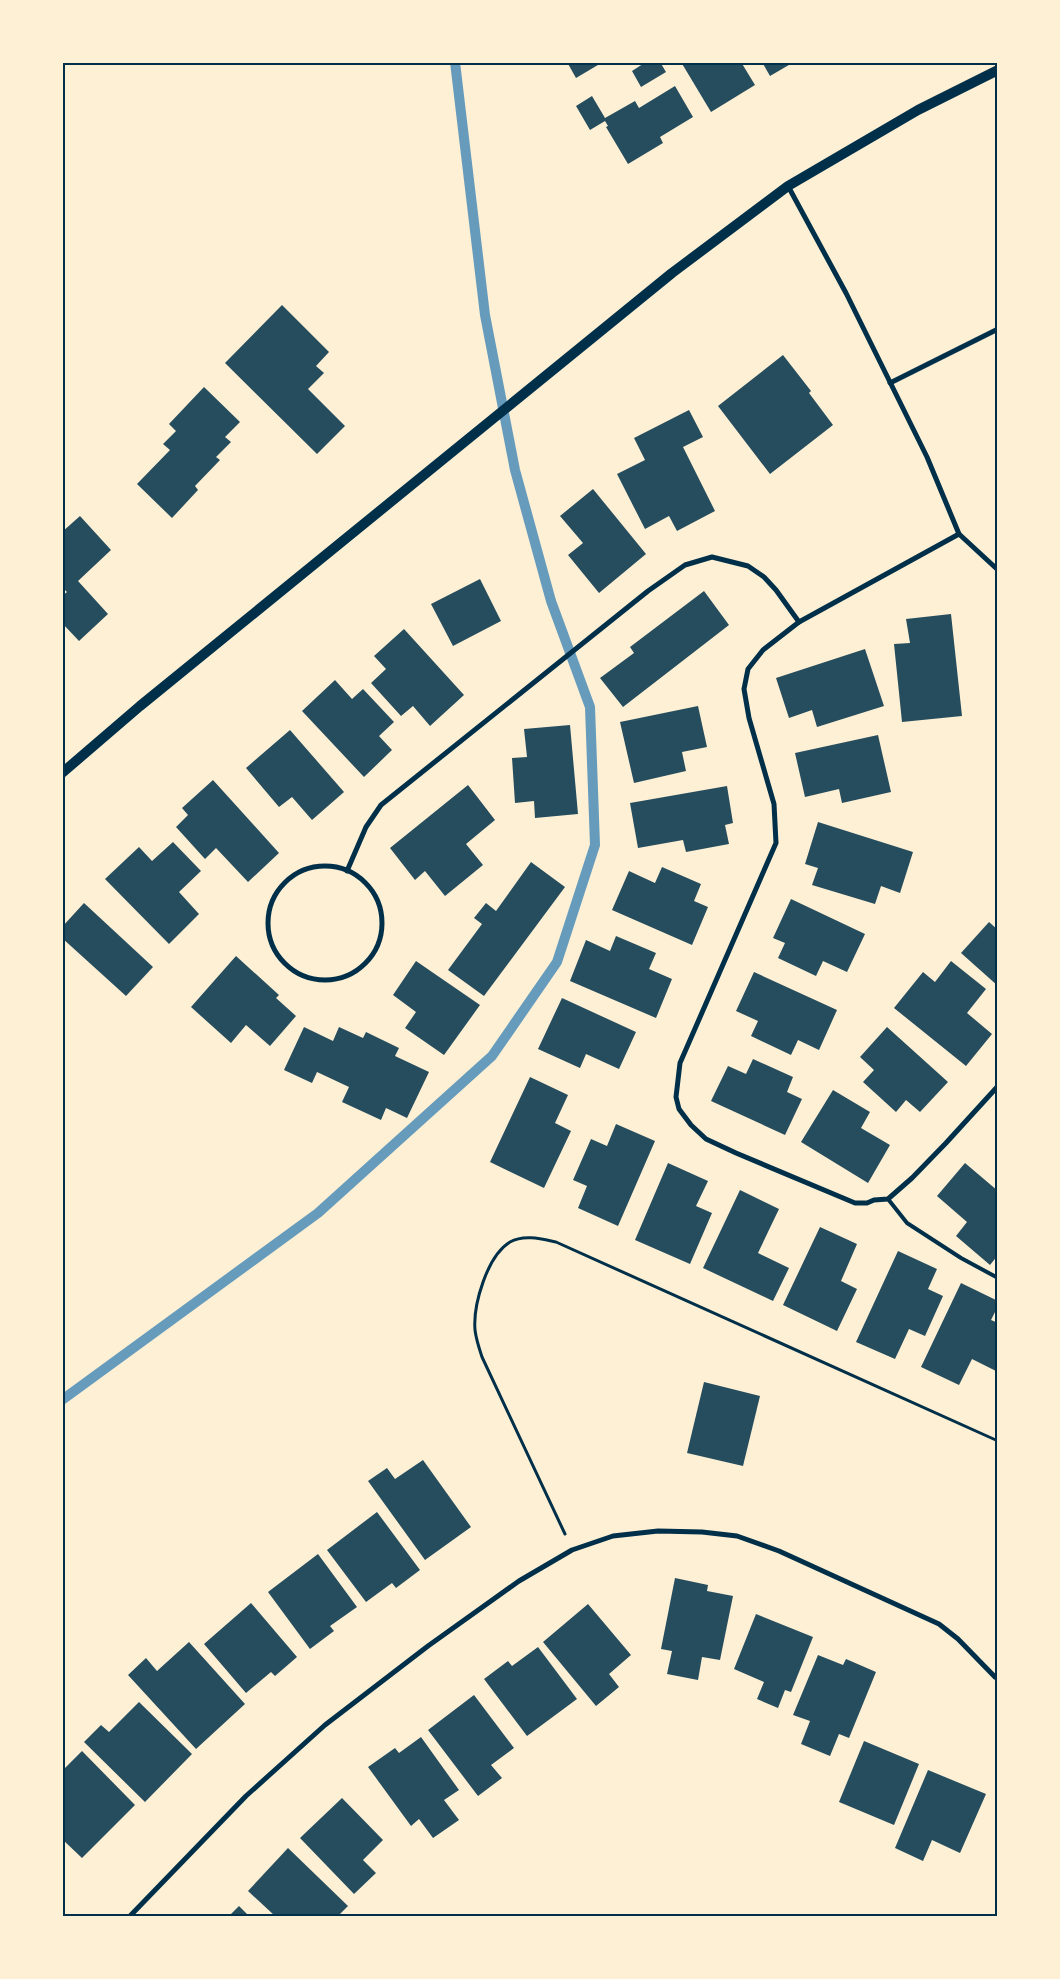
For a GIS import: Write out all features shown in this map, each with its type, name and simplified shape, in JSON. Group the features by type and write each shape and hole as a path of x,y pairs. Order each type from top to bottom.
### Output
{"main road":[{"path":"62,773 147,700 672,273 788,186 918,110 998,70"}],"street":[{"path":"788,186 846,293 926,457 959,534 998,570"},
{"path":"890,383 998,329"},
{"path":"959,534 799,622 763,650 748,670 744,689 747,708 774,804 776,843 680,1063 676,1097 679,1109 691,1125 706,1139 736,1154 855,1203 867,1203 874,1200 888,1199 912,1178 998,1086"},
{"path":"347,871 366,826 381,805 648,591 684,565 712,556 748,566 764,577 776,590 799,622"},
{"path":"329,866 347,871 363,881 375,895 381,912 382,930 376,948 366,963 352,974 334,980 317,980 299,974 283,962 273,946 268,928 270,908 278,890 292,877 309,868 329,866"},
{"path":"130,1916 246,1796 325,1725 428,1646 519,1581 572,1550 613,1536 658,1531 702,1532 738,1536 779,1551 939,1624 958,1639 995,1677"}],"lane":[{"path":"888,1199 907,1223 960,1258 998,1278"}],"path":[{"path":"572,1550 482,1357 475,1329 478,1303 485,1275 499,1252 511,1241 531,1237 556,1242 998,1441"}],"building":[{"path":"567,62 603,62 576,78"},
{"path":"646,62 660,62 666,72 641,87 632,71"},
{"path":"681,62 741,62 755,85 711,112"},
{"path":"762,62 794,62 770,76"},
{"path":"675,86 693,117 660,137 663,143 628,164 606,127 608,126 605,121 590,130 576,106 592,96 605,118 635,101 639,108"},
{"path":"282,305 329,352 316,366 324,373 308,389 345,426 317,454 225,363"},
{"path":"783,355 811,391 809,393 833,425 770,474 718,406"},
{"path":"204,387 240,422 225,437 231,442 216,457 220,460 195,486 198,490 172,518 137,484 170,450 163,444 176,431 169,424"},
{"path":"689,410 703,437 683,447 715,511 677,531 669,516 645,529 617,474 645,460 634,438"},
{"path":"593,489 646,554 599,593 568,555 583,543 560,516"},
{"path":"80,516 111,550 78,581 108,614 79,641 62,623 62,596 67,592 62,587 62,532"},
{"path":"480,579 501,621 453,646 431,604"},
{"path":"704,591 729,625 623,707 600,678 634,653 630,647"},
{"path":"951,614 962,716 902,722 894,644 910,643 906,619"},
{"path":"404,629 464,695 430,726 413,706 401,716 371,683 386,669 374,656"},
{"path":"865,649 884,706 817,727 812,710 789,718 776,678"},
{"path":"335,680 352,699 363,689 394,722 379,736 392,750 364,777 302,711"},
{"path":"698,706 707,747 682,752 686,771 634,783 620,722"},
{"path":"570,725 578,814 535,818 534,801 515,803 512,758 527,757 524,729"},
{"path":"290,730 344,792 312,820 292,797 279,807 246,768"},
{"path":"878,735 891,792 842,803 839,789 805,797 795,753"},
{"path":"213,780 279,853 248,882 216,848 205,859 176,827 188,815 182,808"},
{"path":"468,785 495,820 466,844 483,865 445,896 425,871 415,880 390,848"},
{"path":"727,786 733,823 725,825 729,844 686,852 683,840 638,848 630,803"},
{"path":"818,822 913,852 900,893 881,886 875,904 812,885 818,868 805,864"},
{"path":"173,842 201,871 179,892 199,914 169,944 105,879 139,847 152,861"},
{"path":"531,862 565,887 484,996 448,970 482,924 474,918 486,903 496,911"},
{"path":"662,867 701,884 694,901 708,907 692,945 612,910 629,871 655,883"},
{"path":"791,899 865,934 847,972 823,961 816,976 778,958 785,943 773,938"},
{"path":"84,903 153,967 126,996 62,938 62,927"},
{"path":"989,922 998,930 998,986 961,953"},
{"path":"616,936 656,953 649,969 672,979 656,1018 570,981 586,940 610,951"},
{"path":"236,956 279,995 276,998 296,1016 270,1046 246,1025 231,1043 191,1007"},
{"path":"416,961 480,1005 444,1055 405,1028 416,1012 393,995"},
{"path":"951,961 986,989 967,1013 992,1034 966,1066 894,1008 923,972 935,982"},
{"path":"754,972 837,1010 819,1050 798,1040 791,1055 751,1036 758,1021 736,1011"},
{"path":"562,998 636,1032 619,1069 586,1054 580,1068 538,1049"},
{"path":"304,1027 333,1041 339,1027 363,1038 366,1032 399,1048 395,1056 429,1072 407,1118 386,1108 381,1120 342,1102 349,1087 317,1072 312,1083 284,1070"},
{"path":"887,1027 948,1082 920,1112 906,1100 896,1112 863,1082 874,1070 860,1057"},
{"path":"753,1059 793,1077 787,1092 802,1099 785,1135 711,1101 728,1066 746,1074"},
{"path":"530,1077 568,1095 555,1123 571,1131 544,1188 490,1162"},
{"path":"833,1090 870,1112 861,1128 890,1145 868,1183 801,1142"},
{"path":"616,1124 655,1141 618,1226 578,1208 587,1186 573,1180 591,1139 607,1146"},
{"path":"668,1163 708,1181 696,1206 712,1213 690,1264 635,1240"},
{"path":"965,1163 998,1191 998,1255 990,1265 956,1236 967,1222 937,1196"},
{"path":"740,1190 779,1209 758,1253 789,1268 773,1301 703,1268"},
{"path":"820,1227 857,1244 841,1281 857,1289 837,1331 783,1305"},
{"path":"898,1251 937,1269 928,1289 943,1296 925,1336 909,1329 895,1359 856,1342"},
{"path":"961,1283 998,1301 998,1306 991,1320 998,1323 998,1372 972,1359 959,1385 921,1367"},
{"path":"704,1382 760,1396 743,1466 687,1453"},
{"path":"423,1460 471,1527 425,1560 368,1481 387,1468 395,1479"},
{"path":"377,1512 420,1570 396,1588 392,1583 366,1602 327,1550"},
{"path":"318,1554 357,1607 330,1626 334,1631 310,1649 268,1592"},
{"path":"675,1578 708,1585 707,1591 733,1596 720,1660 702,1657 698,1680 667,1674 672,1651 661,1649"},
{"path":"251,1603 297,1657 275,1676 271,1672 246,1693 204,1644"},
{"path":"588,1604 631,1655 609,1674 619,1687 596,1706 543,1642"},
{"path":"756,1614 813,1637 791,1692 785,1690 778,1708 757,1699 764,1682 734,1669"},
{"path":"189,1642 245,1704 196,1749 128,1675 146,1658 157,1671"},
{"path":"538,1647 577,1699 527,1736 484,1679 508,1661 512,1666"},
{"path":"818,1655 843,1665 846,1659 876,1672 849,1738 839,1734 830,1756 801,1744 810,1721 793,1715"},
{"path":"474,1695 514,1748 491,1765 502,1778 478,1796 428,1730"},
{"path":"139,1702 192,1754 145,1802 84,1742 101,1725 109,1732"},
{"path":"421,1737 459,1790 444,1800 459,1820 433,1838 419,1819 411,1826 368,1767 395,1748 399,1753"},
{"path":"864,1741 919,1764 894,1825 839,1802"},
{"path":"82,1751 135,1805 82,1858 62,1839 62,1771"},
{"path":"928,1770 986,1794 960,1853 932,1840 923,1861 895,1848"},
{"path":"342,1798 383,1840 363,1860 376,1873 354,1894 300,1838"},
{"path":"288,1848 348,1906 338,1916 275,1916 248,1891"},
{"path":"239,1906 249,1916 229,1916"}],"waterway":[{"path":"62,1400 318,1213 492,1056 557,962 595,845 590,707 551,601 515,470 485,315 455,62"}]}
